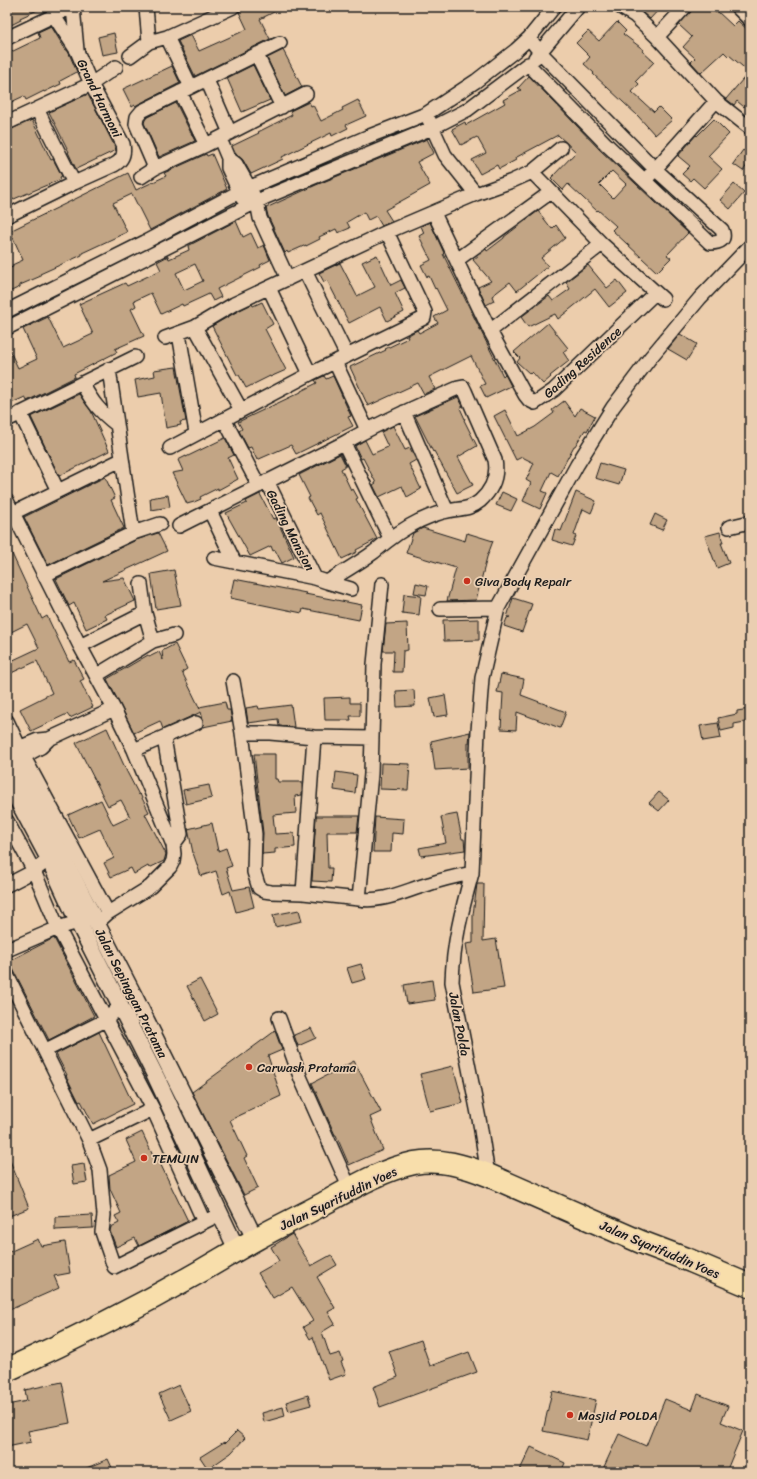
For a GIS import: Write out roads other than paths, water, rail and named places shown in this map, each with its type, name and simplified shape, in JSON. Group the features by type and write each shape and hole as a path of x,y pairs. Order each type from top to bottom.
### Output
{"highway":[{"name":"Jalan Syarifuddin Yoes","path":"7,1370 79,1336 170,1288 246,1244 350,1189 395,1168 416,1163 440,1162 464,1166 750,1286"}],"street":[{"path":"7,38 72,7 77,51"},
{"path":"146,7 149,42"},
{"path":"130,56 149,42 167,37 233,7"},
{"path":"7,310 145,242 244,189 367,137 426,114 486,74 516,50 529,38 554,7"},
{"path":"7,328 252,205 375,151 432,128 467,110 528,64 578,7"},
{"path":"657,37 685,7"},
{"path":"737,7 750,20"},
{"path":"623,8 657,37 716,101 750,128"},
{"name":"Grand Harmoni","path":"7,216 119,162 123,156 123,144 91,84 77,51 54,16"},
{"path":"167,37 206,145"},
{"path":"516,50 606,144 710,243 719,242 723,239 724,235 722,230 655,169 540,52 529,38"},
{"path":"155,168 136,124 137,117 142,111 280,43"},
{"path":"258,55 282,107"},
{"path":"7,123 91,84 116,67"},
{"path":"207,80 225,136 228,168 244,189 260,218 288,279"},
{"path":"141,177 155,168 225,136 306,94"},
{"path":"645,180 716,101"},
{"path":"37,109 74,183"},
{"path":"426,114 445,155 476,194"},
{"path":"367,137 375,151"},
{"path":"165,338 195,327 234,304 387,232 532,172 561,148"},
{"name":"Gading Residence","path":"434,213 490,332 525,395 529,400 535,403 554,390 659,296 602,244 532,172"},
{"path":"457,260 551,192"},
{"path":"170,448 310,374 425,317 425,312 387,232"},
{"path":"145,242 152,254"},
{"path":"490,332 602,244"},
{"name":"Jalan Polda","path":"488,1175 480,1124 452,982 453,962 459,921 472,873 478,731 482,678 498,608 577,465 613,407 650,358 700,298 750,246"},
{"path":"305,271 341,359 367,430"},
{"path":"269,288 310,374"},
{"path":"195,327 241,410"},
{"path":"179,334 196,433"},
{"path":"7,420 135,357"},
{"path":"109,369 121,460 133,534"},
{"path":"82,383 91,401 100,411 117,425"},
{"name":"Gading Mansion","path":"179,526 404,412 458,388 463,387 466,391 494,460 496,469 494,482 480,500 469,508 447,511 420,520 390,538 357,563 321,580 214,558"},
{"path":"404,412 447,511"},
{"path":"20,413 58,491"},
{"path":"224,419 263,484"},
{"path":"344,443 390,538"},
{"path":"13,513 121,460"},
{"name":"Gading Mansion","path":"263,484 321,580"},
{"path":"7,501 134,750 173,845 174,854 170,867 150,887 99,917 58,928 7,950"},
{"path":"210,511 234,561"},
{"path":"729,527 750,522"},
{"path":"45,575 133,534 160,524"},
{"path":"321,580 351,589"},
{"path":"141,584 145,613 153,641"},
{"path":"359,899 371,774 374,664 382,584"},
{"path":"440,609 498,608"},
{"path":"80,646 145,613"},
{"path":"97,675 153,641 174,635"},
{"path":"233,681 242,733 255,834 254,872 259,888 264,891 303,892 368,900 381,899 431,883 472,873"},
{"path":"7,721 12,755 42,747 49,739 114,709"},
{"path":"134,750 196,723"},
{"path":"242,733 270,733 314,737 371,738"},
{"path":"303,892 314,737"},
{"path":"164,738 180,829 180,834 173,845"},
{"name":"Jalan Sepinggan Pratama","path":"12,755 99,917 135,998 202,1132 246,1244"},
{"name":"Jalan Sepinggan Pratama","path":"7,780 49,859 78,922 221,1214 246,1244"},
{"path":"7,821 34,871 58,928 153,1109 204,1222"},
{"path":"7,885 34,871 49,859"},
{"path":"7,974 46,1050 89,1140 100,1170 104,1215 102,1232 114,1266 221,1214"},
{"path":"46,1050 106,1020 120,1006 135,998"},
{"path":"279,1018 301,1079 350,1189"},
{"path":"89,1140 153,1109"},
{"path":"185,1140 202,1132"}],"place":[{"name":"Giva Body Repair","path":"467,581"},
{"name":"Carwash Pratama","path":"249,1067"},
{"name":"TEMUIN","path":"144,1158"},
{"name":"Masjid POLDA","path":"570,1415"}]}
